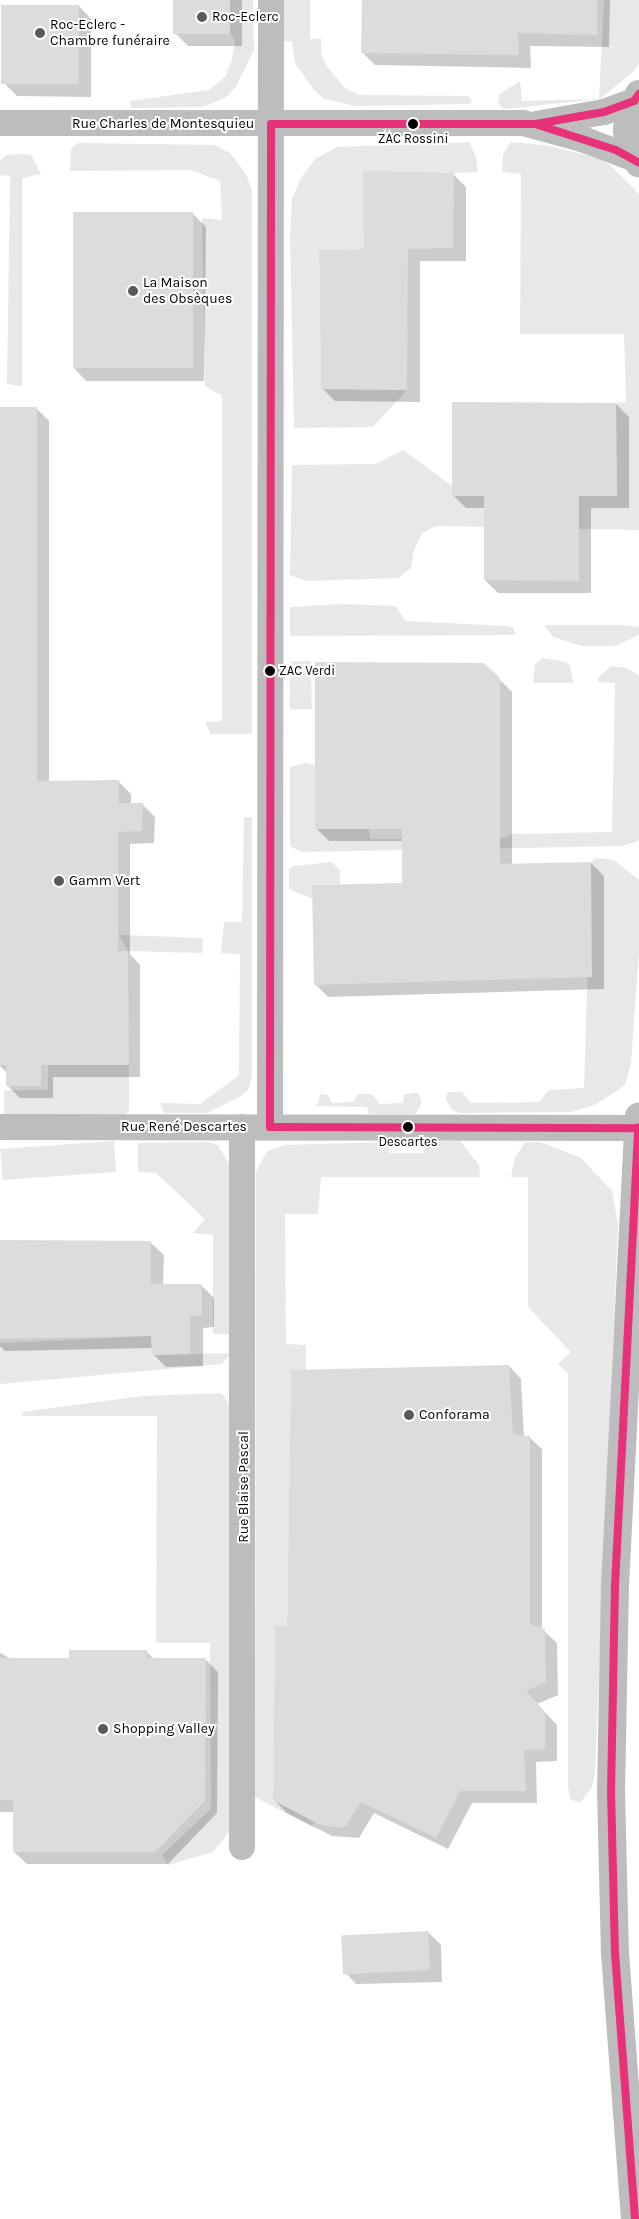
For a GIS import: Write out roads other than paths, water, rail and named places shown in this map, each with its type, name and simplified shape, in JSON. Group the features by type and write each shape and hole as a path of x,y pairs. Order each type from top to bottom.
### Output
{"street":[{"path":"270,1127 271,0"},
{"path":"637,97 627,130 637,161"},
{"name":"Rue Charles de Montesquieu","path":"0,124 535,124 604,112 637,97"},
{"name":"Rue Charles de Montesquieu","path":"535,124 637,161"},
{"path":"635,2219 616,1963 611,1793 615,1586 639,1122"},
{"name":"Rue René Descartes","path":"0,1127 270,1127 639,1122"},
{"name":"Rue Blaise Pascal","path":"242,1127 242,1848"}],"place":[{"name":"Roc-Eclerc","path":"202,17"},
{"name":"Roc-Eclerc - Chambre funéraire","path":"40,33"},
{"name":"ZAC Rossini","path":"413,124"},
{"name":"La Maison des Obsèques","path":"133,291"},
{"name":"ZAC Verdi","path":"270,671"},
{"name":"Gamm Vert","path":"59,881"},
{"name":"Descartes","path":"408,1127"},
{"name":"Conforama","path":"409,1415"},
{"name":"Shopping Valley","path":"103,1729"}]}
